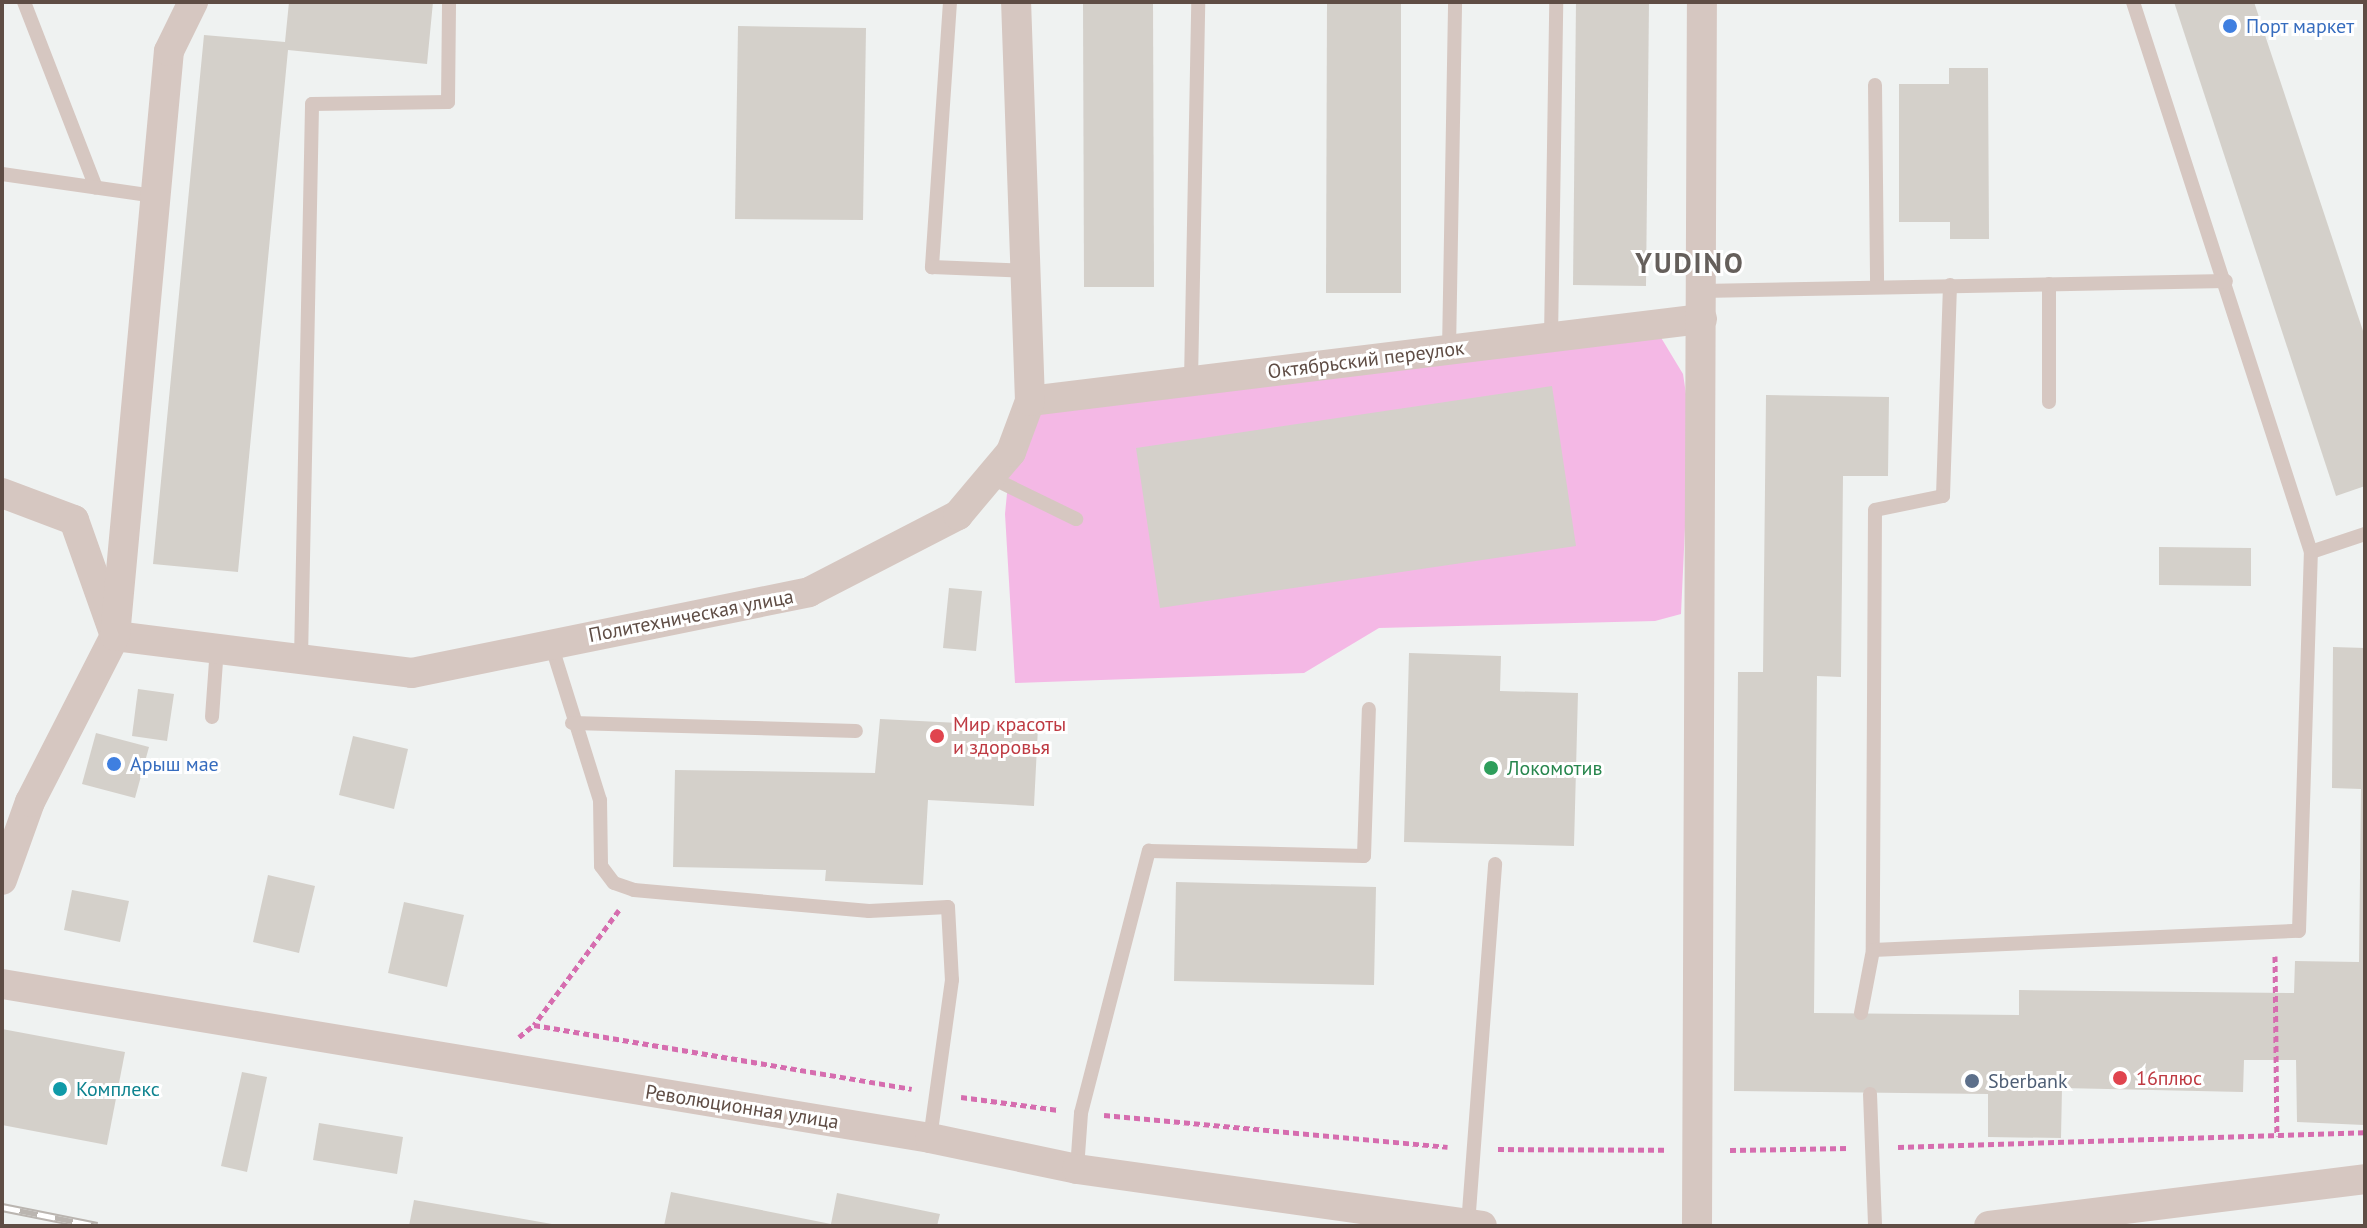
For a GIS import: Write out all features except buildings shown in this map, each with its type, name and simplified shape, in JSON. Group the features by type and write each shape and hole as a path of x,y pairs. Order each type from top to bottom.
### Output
{"street":[{"path":"2,880 30,802 115,636 169,51 193,2"},
{"name":"Политехническая улица","path":"115,636 412,673 809,592 958,515 1011,452 1030,401 1016,2"},
{"path":"1697,1226 1702,2"},
{"name":"Октябрьский переулок","path":"1030,401 1551,338 1702,305"},
{"path":"2,493 74,520 115,636"},
{"name":"Революционная улица","path":"2,984 930,1138 1077,1169 1482,1226"},
{"path":"1989,1226 2021,1225 2365,1179"}],"lane":[{"path":"24,2 96,188"},
{"path":"301,659 312,104 448,102 449,2"},
{"path":"950,2 932,267 1026,271"},
{"path":"1191,381 1198,2"},
{"path":"1449,351 1455,2"},
{"path":"1551,338 1556,2"},
{"path":"1873,950 2299,931 2311,552 2226,281 2133,2"},
{"path":"1875,85 1877,286"},
{"path":"2,174 155,196"},
{"path":"1702,305 1877,286 2226,281"},
{"path":"2049,284 2049,402"},
{"path":"1861,1013 1873,950 1875,510 1943,496 1950,285"},
{"path":"990,477 1076,519"},
{"path":"2311,552 2365,534"},
{"path":"551,644 572,723 600,800 601,866 614,883 634,890 869,911 948,907 952,980 930,1138"},
{"path":"212,717 217,648"},
{"path":"1077,1169 1081,1113 1149,851 1364,856 1369,709"},
{"path":"572,723 856,731"},
{"path":"1468,1225 1472,1149 1484,1047 1495,864"},
{"path":"1870,1094 1875,1226"}],"path":[{"path":"634,890 534,1025 936,1093 1081,1113 1472,1149 1874,1148 2365,1132"},
{"path":"2274,931 2277,1136"}],"shaded area":[{"path":"1654,326 1683,374 1690,420 1681,614 1655,621 1379,628 1304,673 1015,683 1005,514 1011,452 1030,401"}],"railway":[{"path":"2,1207 97,1226"}],"place":[{"name":"Порт маркет","path":"2230,26"},
{"name":"Мир красоты и здоровья","path":"937,736"},
{"name":"Арыш мае","path":"114,764"},
{"name":"Локомотив","path":"1491,768"},
{"name":"16плюс","path":"2120,1078"},
{"name":"Sberbank","path":"1972,1081"},
{"name":"Комплекс","path":"60,1089"}],"district":[{"name":"YUDINO","path":"1690,263"}]}
